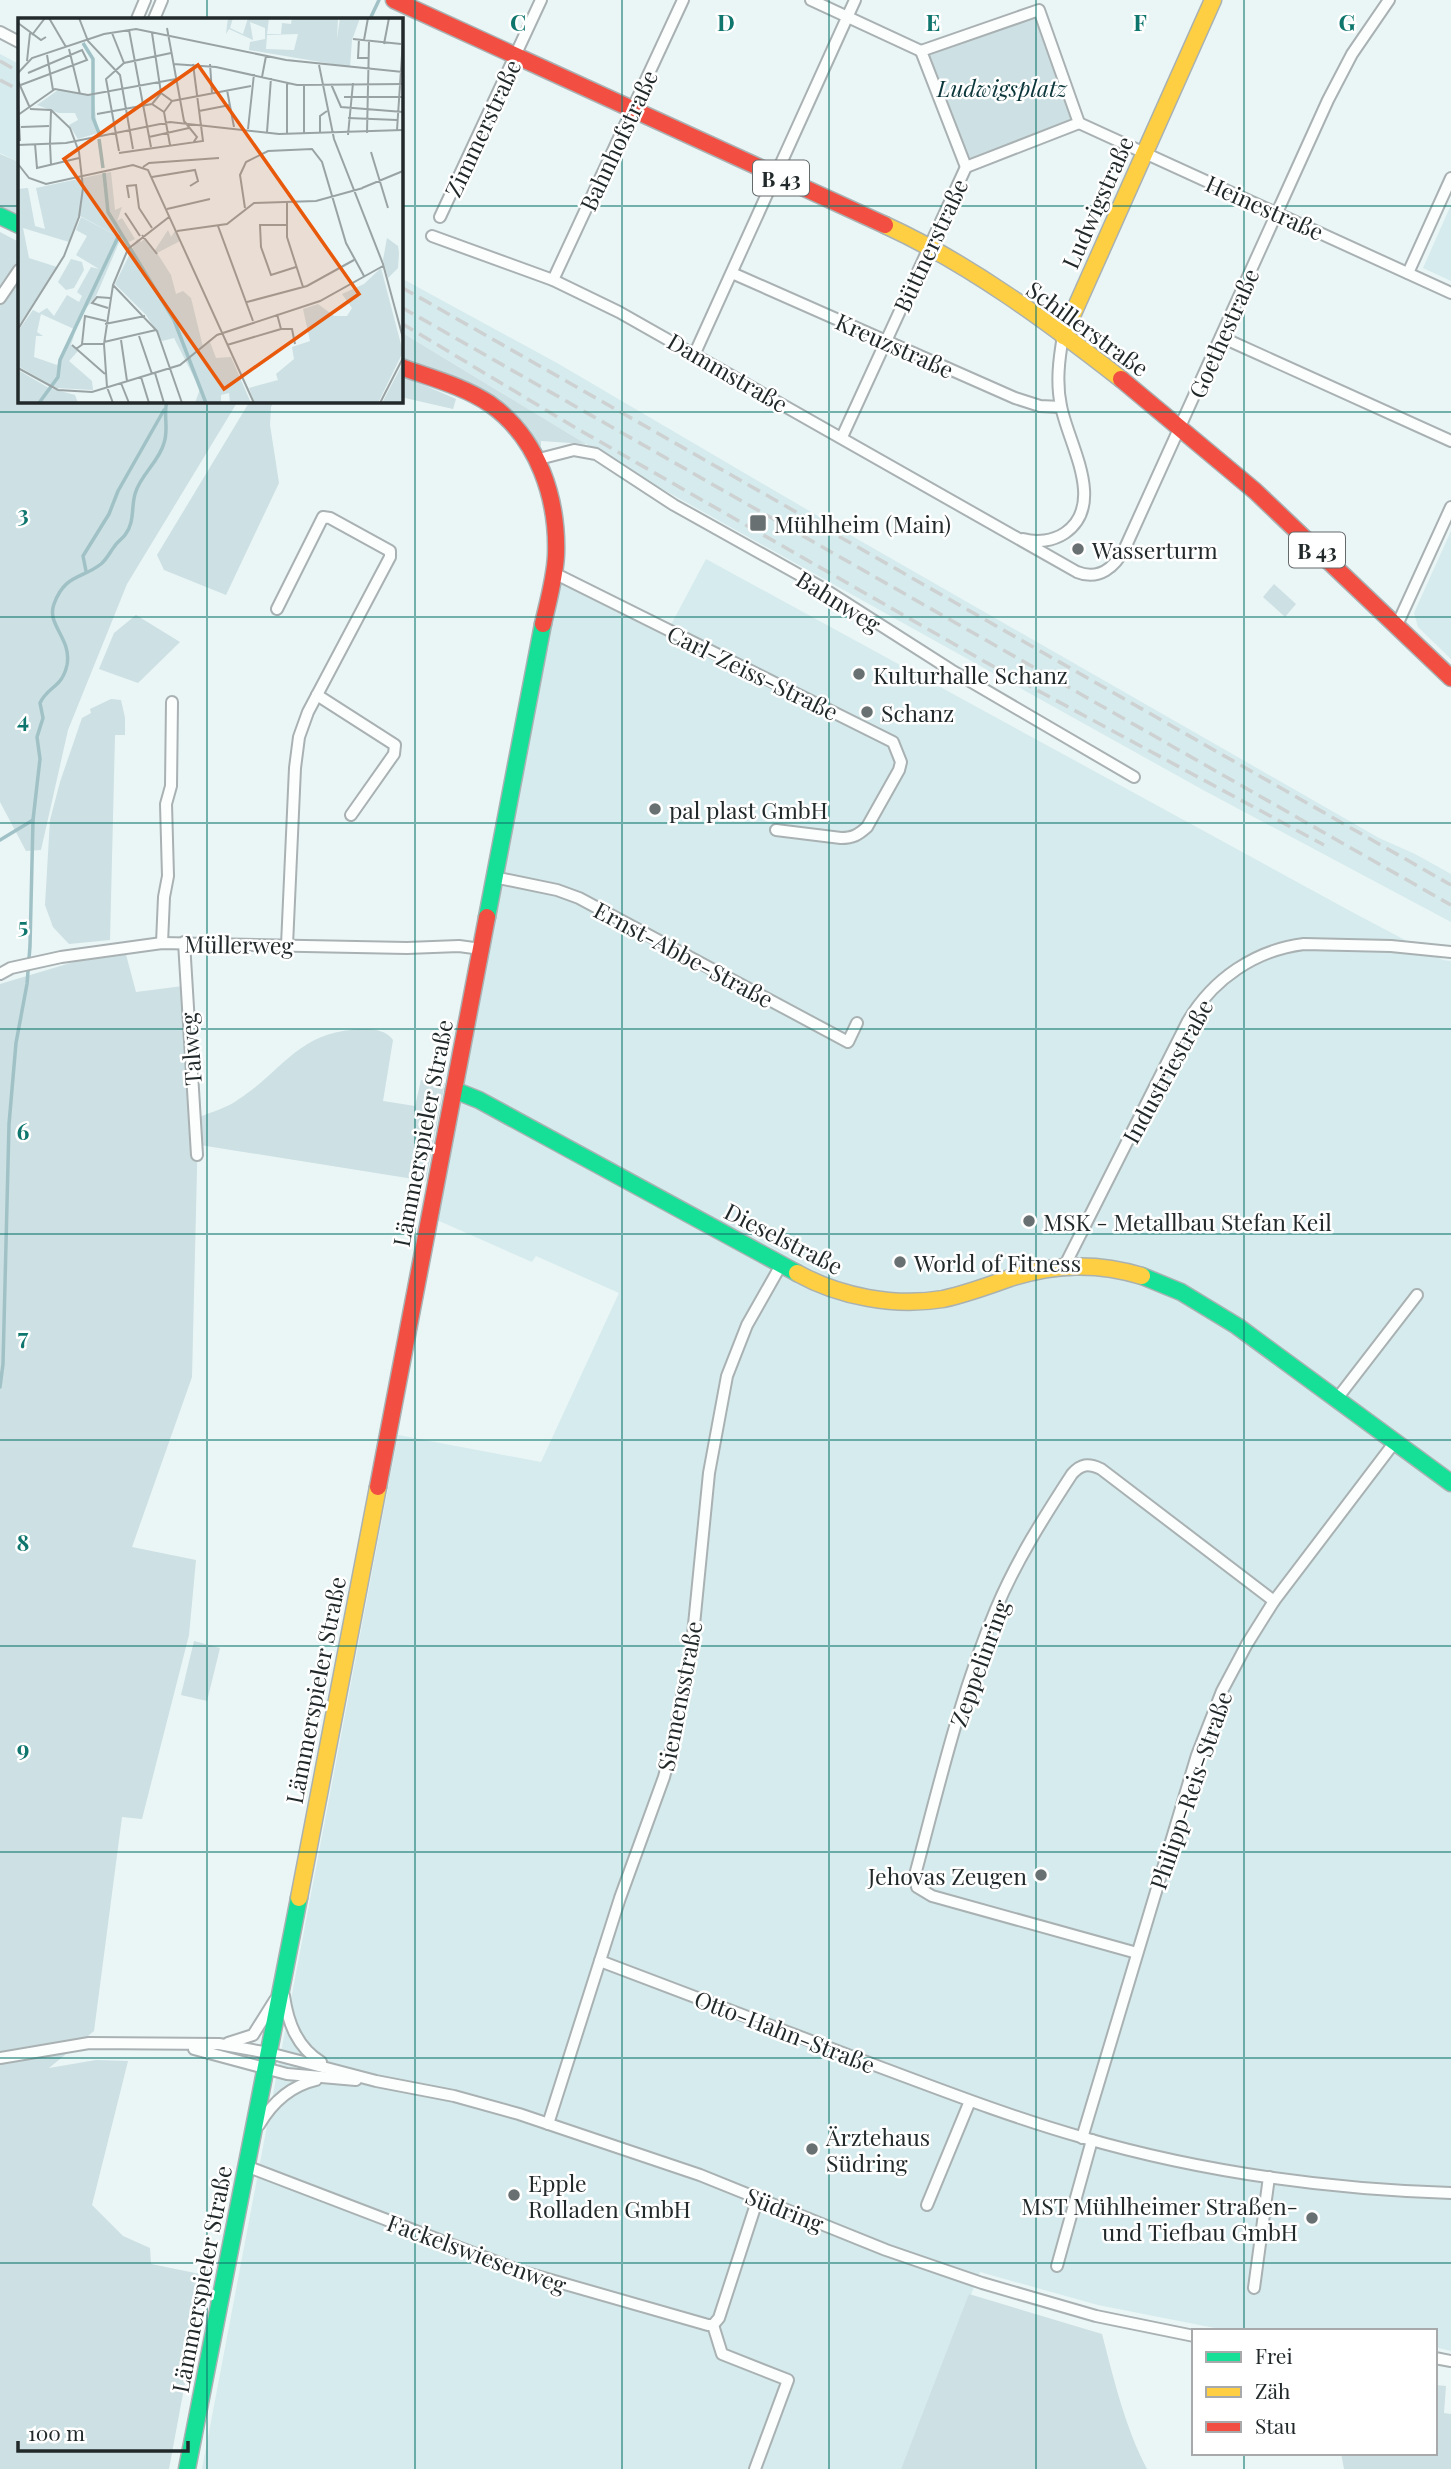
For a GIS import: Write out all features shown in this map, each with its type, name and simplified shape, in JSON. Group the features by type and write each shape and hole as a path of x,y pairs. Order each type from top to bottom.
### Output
{"main road":[{"name":"B 43","path":"394,0 633,110"},
{"name":"Ludwigstraße","path":"1063,335 1213,0"},
{"name":"Schillerstraße","path":"633,110 929,247 1063,335 1181,426 1451,678"},
{"path":"0,216 18,225"},
{"name":"Lämmerspieler Straße","path":"187,2469 554,573 556,520 550,488 539,459 520,431 486,402 459,387 402,367"},
{"name":"Dieselstraße","path":"454,1090 479,1100 781,1265 819,1284 845,1293 912,1302 962,1294 1031,1270 1065,1265 1107,1267 1141,1276 1173,1290 1257,1341 1394,1444 1451,1483"}],"street":[{"path":"137,18 145,0"},
{"name":"Zimmerstraße","path":"440,217 541,0"},
{"name":"Bahnhofstraße","path":"554,280 683,0"},
{"path":"811,0 921,51 966,167 1079,123 1041,5 921,51"},
{"path":"695,353 855,0"},
{"name":"Goethestraße","path":"1011,535 1084,575 1096,574 1110,568 1125,548 1341,74 1390,0"},
{"path":"154,18 161,1"},
{"path":"0,32 18,41"},
{"name":"Heinestraße","path":"1079,123 1451,293"},
{"name":"Büttnerstraße","path":"842,437 966,167"},
{"path":"1408,273 1451,178"},
{"name":"Dammstraße","path":"432,236 554,280 619,312 1011,535"},
{"path":"0,298 18,271"},
{"name":"Kreuzstraße","path":"732,273 1024,401 1061,407"},
{"name":"Ludwigstraße","path":"1011,535 1028,541 1054,538 1073,526 1082,511 1084,495 1081,470 1061,407 1058,377 1063,335"},
{"path":"1221,337 1451,441"},
{"name":"Bahnweg","path":"539,459 574,450 596,454 662,498 828,592 951,670 1134,777"},
{"path":"1397,625 1451,507"},
{"path":"276,608 323,517 330,518 390,551 390,557 302,726 296,758 287,945"},
{"name":"Carl-Zeiss-Straße","path":"554,573 893,742 901,762 899,770 867,827 860,834 841,838 776,830"},
{"path":"317,695 395,745 394,754 351,815"},
{"path":"162,943 164,897 168,876 166,804 171,786 172,702"},
{"name":"Ernst-Abbe-Straße","path":"494,877 557,890 579,898 848,1042 857,1023"},
{"name":"Talweg","path":"184,942 197,1155"},
{"name":"Müllerweg","path":"0,974 10,968 98,950 162,943 407,948 458,946 481,949"},
{"name":"Industriestraße","path":"1065,1265 1188,1021 1221,981 1252,960 1290,946 1391,946 1451,952"},
{"name":"Siemensstraße","path":"548,2124 600,1961 664,1777 678,1719 692,1645 709,1473 727,1376 747,1325 781,1265"},
{"path":"1336,1400 1417,1295"},
{"name":"Philipp-Reis-Straße","path":"1087,2139 1137,1952 1209,1722 1247,1644 1274,1601 1394,1444"},
{"name":"Zeppelinring","path":"1137,1952 932,1896 917,1887 915,1880 919,1861 954,1730 984,1637 1024,1551 1072,1474 1080,1466 1086,1465 1101,1469 1274,1601"},
{"name":"Otto-Hahn-Straße","path":"600,1961 970,2101 1087,2139 1206,2166 1269,2177 1366,2189 1451,2193"},
{"name":"Lämmerspieler Straße","path":"219,2044 253,2035 274,2004 282,1985"},
{"name":"Lämmerspieler Straße","path":"251,2140 273,2104 293,2089 328,2073 296,2038 286,2012 282,1985"},
{"path":"0,2058 89,2043 219,2044 267,2061"},
{"path":"173,2044 267,2061"},
{"name":"Südring","path":"267,2061 287,2074 328,2073"},
{"name":"Südring","path":"267,2061 454,2096 700,2175 886,2250 982,2283 1097,2316 1192,2336"},
{"path":"927,2205 970,2101"},
{"path":"1056,2266 1087,2139"},
{"name":"Fackelswiesenweg","path":"246,2166 533,2276 713,2325"},
{"path":"1254,2288 1269,2177"},
{"path":"755,2469 788,2380 722,2354 713,2325 719,2318 758,2198"}],"shaded area":[{"path":"0,54 18,63 18,162 0,153"},
{"path":"1451,205 1451,281 1423,268"},
{"path":"402,279 557,363 852,536 1379,838 1451,874 1451,922 1205,791 646,480 402,333"},
{"path":"1451,531 1451,659 1418,627 1414,613"},
{"path":"706,559 1352,912 1443,960 1451,961 1451,2351 1437,2348 1437,2329 1220,2329 1098,2305 980,2272 901,2469 202,2469 398,1435 541,1462 619,1293 536,1256 532,1262 437,1220 560,583 665,636"}],"green space":[{"name":"Ludwigsplatz","path":"1036,15 1074,121 969,160 929,54"},
{"path":"0,154 18,162 18,216 0,210"},
{"path":"0,232 18,241 18,402 237,402 127,584 68,730 41,850 26,851 0,802"},
{"path":"402,333 586,444 541,441 541,447 521,420 506,406 478,388 402,359"},
{"path":"402,375 456,399 453,409 402,397"},
{"path":"249,402 274,402 270,425 279,483 226,595 164,570 157,555"},
{"path":"1274,584 1296,604 1285,617 1263,597"},
{"path":"136,615 180,642 138,683 99,669 114,633"},
{"path":"111,699 121,700 125,735 115,735 110,940 69,944 53,927 45,905 50,820 82,718 91,713 90,709"},
{"path":"124,947 136,992 191,985 199,1117 234,1102 308,1044 342,1031 376,1030 387,1034 393,1040 383,1101 415,1106 421,1080 445,1083 426,1181 200,1145 198,1128 192,1377 132,1547 196,1560 189,1635 142,1819 122,1817 94,2031 49,2068 96,2060 128,2061 92,2205 123,2236 150,2248 151,2264 205,2275 169,2469 0,2469 0,984"},
{"path":"194,1641 220,1648 207,1701 181,1695"},
{"path":"969,2294 1102,2334 1126,2420 1147,2469 901,2469"},
{"path":"1437,2385 1446,2386 1444,2413 1451,2414 1451,2469 1344,2469 1341,2455 1437,2455"}],"waterway":[{"path":"370,18 379,0"},
{"path":"0,1387 3,1364 9,1124 16,1043 27,984 30,946 33,820 40,759 37,737 43,718 40,703 65,673 68,655 52,612 63,587 101,564 128,530 137,487 162,450 166,432 167,402"},
{"path":"86,571 83,556 109,514 118,491 164,410"},
{"path":"0,840 33,820"}],"railway":[{"path":"0,61 18,71"},
{"path":"0,80 18,89"},
{"path":"402,288 1451,885"},
{"path":"402,308 1451,905"},
{"path":"402,324 576,428 996,668 1324,845"}],"traffic: fast":[{"path":"0,216 18,225"},
{"path":"487,917 543,624"},
{"path":"454,1090 479,1100 797,1273"},
{"path":"1142,1276 1181,1292 1237,1326 1451,1483"},
{"path":"187,2469 299,1898"}],"traffic: slow":[{"path":"1063,336 1213,0"},
{"path":"885,225 917,240 978,276 1065,336 1121,379"},
{"path":"797,1273 849,1294 906,1302 943,1299 1027,1273 1076,1266 1108,1268 1142,1276"},
{"path":"299,1898 378,1487"}],"traffic: jam":[{"path":"394,0 885,225"},
{"path":"402,367 458,387 490,404 507,418 533,452 549,491 556,534 554,572 543,624"},
{"path":"1121,379 1255,491 1451,678"},
{"path":"378,1487 487,917"}],"place":[{"name":"Mühlheim (Main)","path":"758,523"},
{"name":"Wasserturm","path":"1078,549"},
{"name":"Kulturhalle Schanz","path":"859,674"},
{"name":"Schanz","path":"867,712"},
{"name":"pal plast GmbH","path":"655,809"},
{"name":"MSK - Metallbau Stefan Keil","path":"1029,1221"},
{"name":"World of Fitness","path":"900,1262"},
{"name":"Jehovas Zeugen","path":"1041,1875"},
{"name":"Ärztehaus Südring","path":"812,2149"},
{"name":"Epple Rolladen GmbH","path":"514,2195"},
{"name":"MST Mühlheimer Straßen- und Tiefbau GmbH","path":"1312,2218"}]}
